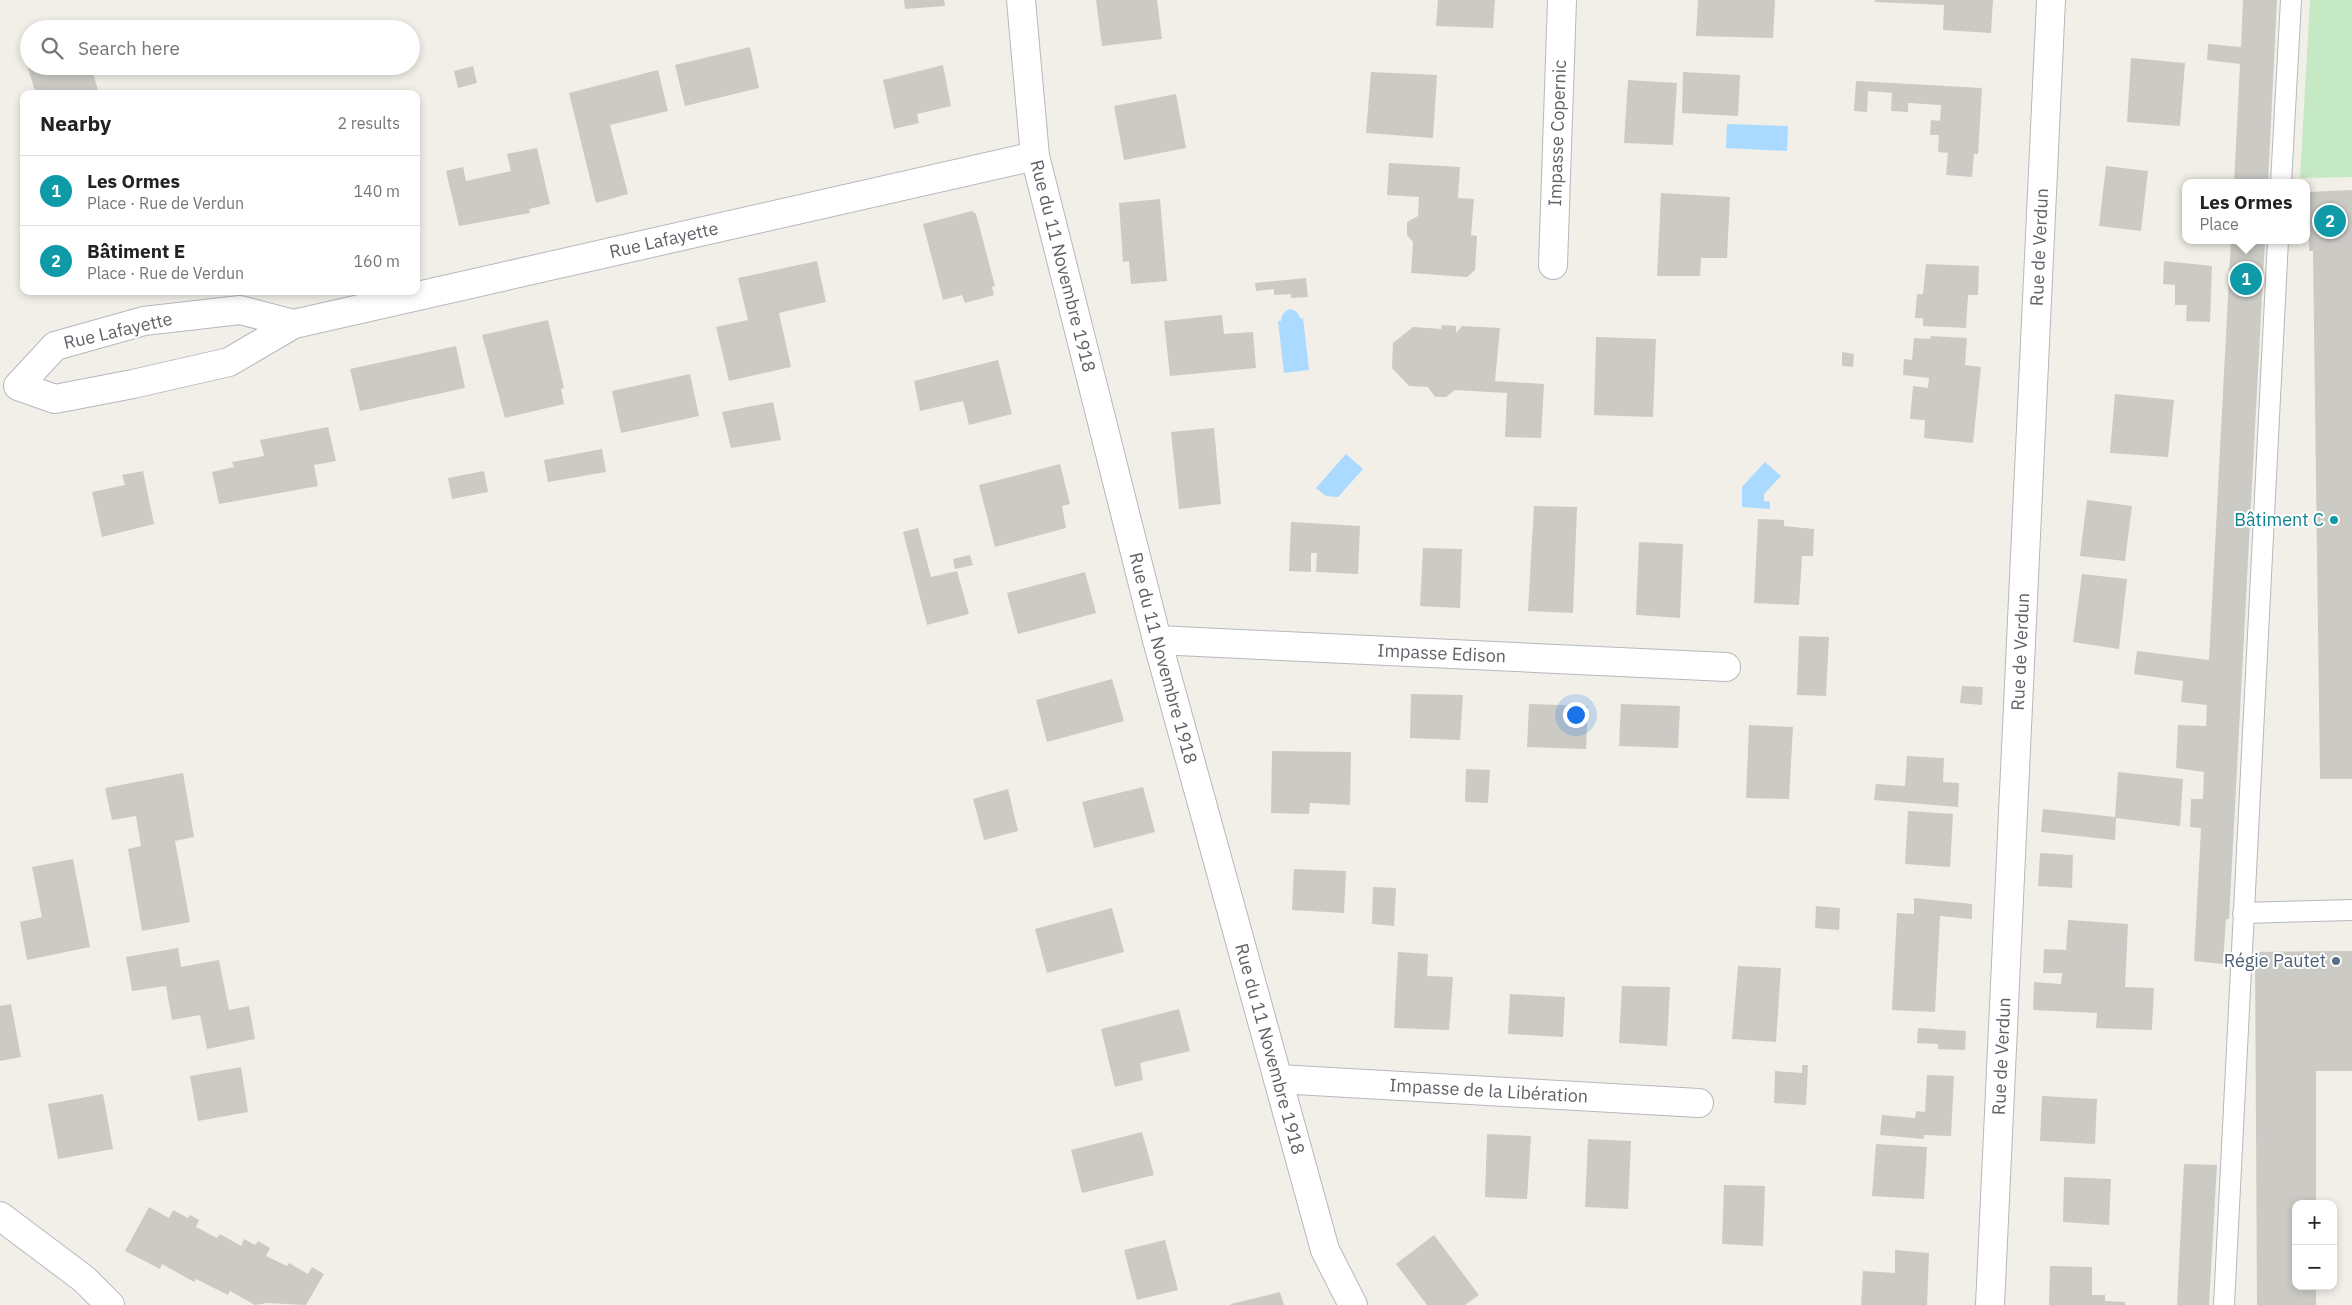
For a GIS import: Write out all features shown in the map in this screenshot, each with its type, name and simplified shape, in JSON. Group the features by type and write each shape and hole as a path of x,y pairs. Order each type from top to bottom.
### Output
{"street":[{"name":"Rue du 11 Novembre 1918","path":"1022,0 1035,156 1157,640 1325,1250 1353,1305"},
{"name":"Impasse Copernic","path":"1553,264 1562,0"},
{"name":"Rue de Verdun","path":"1990,1305 2051,0"},
{"name":"Rue Lafayette","path":"9,388 55,399 133,384 229,362 294,324 1035,156"},
{"name":"Rue Lafayette","path":"9,388 55,346 144,321 240,310 294,324"},
{"name":"Impasse Edison","path":"1157,640 1726,667"},
{"name":"Impasse de la Libération","path":"1278,1080 1699,1103"},
{"path":"0,1216 84,1279 110,1305"}],"lane":[{"path":"2282,179 2291,0"},
{"path":"2224,1305 2278,244"},
{"path":"2243,912 2352,910"}],"green space":[{"path":"2310,0 2352,0 2352,177 2300,178"}],"water":[{"path":"1727,124 1788,126 1787,151 1726,148"},
{"path":"1291,309 1297,312 1301,319 1303,318 1309,370 1284,373 1278,321 1281,321 1284,313"},
{"path":"1346,454 1363,469 1338,497 1326,496 1316,488"},
{"path":"1765,462 1781,476 1764,494 1764,501 1770,502 1770,509 1742,507 1742,487"}],"building":[{"path":"904,0 944,0 945,6 905,9"},
{"path":"1096,0 1157,0 1162,39 1102,46"},
{"path":"1438,0 1495,0 1493,28 1436,26"},
{"path":"1698,0 1775,0 1773,38 1696,36"},
{"path":"1875,0 1993,0 1991,33 1943,30 1944,5 1875,2"},
{"path":"2243,0 2277,0 2268,179 2234,179 2240,64 2207,60 2208,44 2241,47"},
{"path":"750,47 759,88 685,106 675,65"},
{"path":"2131,58 2185,63 2180,126 2127,122"},
{"path":"943,65 951,106 917,114 919,123 894,129 883,80"},
{"path":"473,66 477,83 458,88 454,71"},
{"path":"658,70 668,111 610,125 628,194 596,203 569,93"},
{"path":"1371,72 1437,75 1433,138 1366,133"},
{"path":"1683,72 1740,75 1738,116 1682,113"},
{"path":"30,75 94,75 98,90 35,90"},
{"path":"1628,80 1677,83 1673,145 1624,143"},
{"path":"1856,81 1982,88 1978,154 1974,154 1972,177 1946,175 1948,153 1938,152 1939,135 1930,135 1931,120 1940,121 1941,105 1908,103 1908,112 1891,111 1892,93 1868,91 1867,112 1854,111"},
{"path":"1176,94 1186,148 1124,160 1114,106"},
{"path":"537,148 550,204 529,209 530,213 459,226 446,171 463,167 466,181 511,171 507,154"},
{"path":"1389,163 1460,167 1458,198 1474,199 1471,235 1477,236 1475,270 1467,277 1411,273 1413,242 1407,235 1407,222 1418,216 1419,197 1387,195"},
{"path":"2106,166 2148,171 2141,231 2099,226"},
{"name":"Bâtiment C","path":"2352,190 2352,779 2320,779 2313,251 2309,251 2310,192"},
{"path":"1661,193 1730,197 1727,258 1701,258 1700,276 1657,276"},
{"path":"1160,199 1167,281 1131,284 1129,261 1123,262 1119,203"},
{"path":"972,211 976,214 995,286 992,287 994,295 965,303 962,295 943,300 923,224"},
{"path":"2231,244 2265,244 2229,919 2226,919 2223,964 2194,961 2201,828 2190,827 2191,799 2203,799 2204,772 2176,768 2178,725 2206,726 2207,705 2181,702 2183,681 2134,674 2137,651 2209,660"},
{"path":"817,261 826,302 779,313 791,367 729,381 716,327 748,320 738,278"},
{"path":"2164,261 2212,266 2210,322 2186,321 2187,305 2175,305 2175,285 2163,284"},
{"path":"1926,264 1979,266 1978,295 1968,295 1966,328 1923,326 1923,318 1915,318 1917,294 1923,294"},
{"path":"1306,278 1308,297 1291,298 1291,294 1274,295 1274,289 1256,291 1255,283"},
{"path":"1222,315 1224,334 1253,332 1256,368 1170,376 1164,321"},
{"path":"548,320 564,388 561,389 564,404 505,418 482,335"},
{"path":"1442,325 1456,326 1456,333 1462,326 1500,328 1495,381 1544,384 1541,438 1505,437 1507,393 1455,390 1446,397 1435,397 1428,387 1409,386 1392,368 1393,343 1413,327 1441,329"},
{"path":"1931,336 1967,338 1965,365 1981,367 1973,443 1924,438 1925,420 1910,419 1913,386 1928,388 1929,378 1903,375 1904,359 1912,360 1914,338 1930,339"},
{"path":"1596,337 1656,339 1653,417 1594,415"},
{"path":"456,346 465,388 360,411 350,369"},
{"path":"1842,352 1854,354 1853,367 1842,366"},
{"path":"998,360 1012,414 969,425 963,401 920,411 914,381"},
{"path":"690,374 699,416 621,433 612,391"},
{"path":"2115,394 2174,400 2168,457 2110,453"},
{"path":"773,402 781,440 731,448 722,412"},
{"path":"328,427 336,461 314,465 318,486 219,504 212,472 234,467 232,462 264,456 260,440"},
{"path":"1214,428 1221,504 1179,509 1171,432"},
{"path":"602,449 606,472 548,482 544,460"},
{"path":"1060,464 1070,504 1062,506 1066,528 995,547 979,485"},
{"path":"143,471 154,524 102,537 92,492 125,485 122,475"},
{"path":"484,471 488,492 452,499 448,478"},
{"path":"2087,500 2132,506 2125,561 2080,556"},
{"path":"1534,506 1577,507 1573,613 1528,611"},
{"path":"1758,519 1784,520 1784,526 1814,529 1813,556 1802,556 1799,605 1754,603"},
{"path":"1291,522 1360,526 1358,574 1316,572 1317,553 1311,553 1311,572 1289,571"},
{"path":"918,528 931,577 957,571 969,614 927,625 903,532"},
{"path":"1639,542 1683,544 1680,618 1636,615"},
{"path":"1423,548 1462,549 1460,608 1420,606"},
{"path":"970,555 973,565 955,569 953,559"},
{"path":"1085,572 1096,613 1018,634 1007,593"},
{"path":"2082,574 2127,579 2119,649 2073,642"},
{"path":"1799,636 1829,637 1826,696 1797,695"},
{"path":"1112,679 1124,721 1047,742 1036,700"},
{"path":"1962,686 1983,687 1982,705 1960,703"},
{"path":"1411,694 1463,695 1460,740 1410,738"},
{"path":"1529,704 1588,706 1586,749 1527,747"},
{"path":"1621,704 1680,706 1678,748 1619,746"},
{"path":"1749,725 1793,727 1789,799 1746,798"},
{"path":"1272,751 1351,752 1350,805 1310,803 1309,814 1271,813"},
{"path":"1907,756 1944,758 1943,782 1959,783 1958,807 1874,800 1876,784 1905,786"},
{"path":"1466,769 1490,770 1488,803 1465,802"},
{"path":"2118,772 2183,779 2180,826 2116,818 2115,840 2041,832 2043,809 2115,817"},
{"path":"183,773 194,837 175,841 190,922 142,931 128,849 141,846 136,816 112,820 105,788"},
{"path":"1143,787 1155,832 1094,848 1082,802"},
{"path":"1008,789 1018,831 984,840 973,799"},
{"path":"1908,811 1953,814 1950,867 1905,864"},
{"path":"2040,853 2073,855 2072,888 2038,886"},
{"path":"73,859 90,947 27,960 20,922 42,917 32,867"},
{"path":"1294,869 1346,871 1344,913 1292,910"},
{"path":"1373,887 1396,888 1394,926 1372,924"},
{"path":"1914,898 1972,904 1972,919 1940,916 1935,1012 1892,1010 1897,913 1914,914"},
{"path":"1816,906 1840,908 1839,930 1815,928"},
{"path":"1112,908 1124,952 1047,973 1035,929"},
{"path":"2068,920 2128,924 2125,987 2154,988 2152,1030 2096,1028 2097,1013 2033,1010 2034,982 2061,984 2062,973 2043,973 2044,949 2066,950"},
{"path":"178,948 181,967 219,960 229,1010 249,1006 255,1039 207,1049 200,1015 172,1020 166,986 132,991 126,957"},
{"path":"2352,951 2352,1071 2316,1071 2316,1200 2292,1200 2292,1290 2316,1290 2316,1305 2257,1305 2255,952"},
{"path":"1398,952 1428,954 1427,976 1453,977 1449,1030 1394,1028"},
{"path":"1738,966 1781,968 1776,1042 1732,1039"},
{"path":"1622,986 1670,987 1667,1046 1619,1043"},
{"path":"1510,994 1565,997 1563,1037 1508,1034"},
{"path":"11,1004 21,1057 0,1061 0,1006"},
{"path":"1179,1009 1190,1051 1140,1063 1143,1080 1115,1087 1101,1029"},
{"path":"1918,1028 1966,1031 1965,1050 1938,1049 1938,1044 1917,1043"},
{"path":"1802,1065 1808,1065 1806,1105 1774,1103 1775,1071 1802,1073"},
{"path":"241,1067 248,1112 198,1121 190,1076"},
{"path":"1927,1075 1954,1076 1951,1136 1924,1135 1924,1139 1880,1135 1882,1115 1915,1118 1916,1111 1925,1112"},
{"path":"103,1094 113,1149 58,1159 48,1104"},
{"path":"2042,1096 2097,1099 2095,1144 2040,1141"},
{"path":"1142,1132 1154,1175 1082,1193 1071,1150"},
{"path":"1487,1134 1531,1136 1527,1199 1485,1197"},
{"path":"1588,1139 1631,1141 1628,1209 1585,1207"},
{"path":"1876,1144 1927,1147 1924,1199 1872,1196"},
{"path":"2184,1164 2217,1165 2209,1305 2177,1305"},
{"path":"2064,1177 2111,1179 2109,1225 2063,1222"},
{"path":"1724,1185 1765,1186 1763,1246 1722,1244"},
{"path":"149,1207 169,1218 173,1210 188,1218 190,1215 199,1220 196,1227 217,1238 220,1234 241,1246 244,1239 255,1245 258,1241 270,1248 266,1256 287,1266 289,1263 308,1274 312,1267 324,1274 306,1305 267,1303 255,1305 230,1291 228,1295 196,1279 194,1282 162,1264 160,1269 125,1251"},
{"path":"1434,1235 1479,1295 1465,1305 1427,1305 1396,1264"},
{"path":"1165,1240 1178,1290 1137,1300 1124,1250"},
{"path":"1895,1250 1929,1253 1927,1305 1861,1305 1863,1271 1895,1273"},
{"path":"2050,1266 2092,1267 2092,1295 2105,1295 2105,1301 2125,1302 2125,1305 2049,1305"},
{"path":"1280,1292 1284,1305 1231,1305 1231,1304"}],"place":[{"name":"Bâtiment E","path":"2330,221"},
{"name":"Les Ormes","path":"2246,279"},
{"name":"Bâtiment C","path":"2334,520"},
{"name":"Régie Pautet","path":"2336,961"}]}
